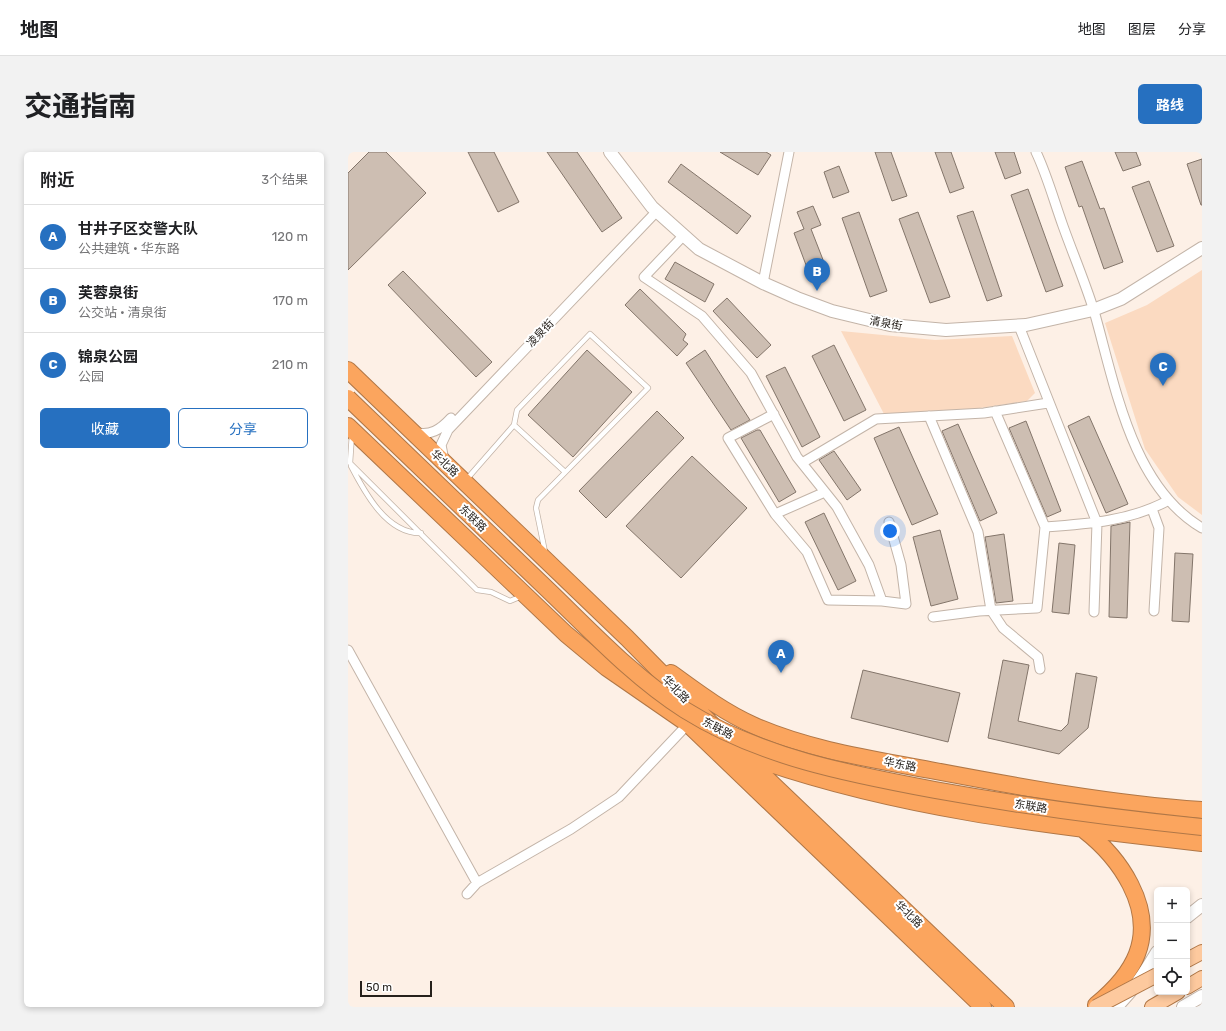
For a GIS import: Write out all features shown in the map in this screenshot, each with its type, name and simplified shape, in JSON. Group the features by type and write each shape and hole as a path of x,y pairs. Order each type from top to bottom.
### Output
{"highway":[{"name":"华北路","path":"348,370 627,638 740,753 1006,1007"},
{"name":"东联路","path":"348,398 624,662 684,709 720,730 756,746 817,765 900,783 1086,814 1202,827"},
{"name":"华北路","path":"350,428 566,634 607,668 688,724 983,1007"},
{"name":"华东路","path":"627,638 687,685 721,707 755,726 807,744 862,757 987,781 1088,798 1202,810"},
{"path":"740,753 788,771 848,788 970,812 1084,830 1202,843"},
{"path":"1084,830 1100,842 1111,854 1130,882 1140,914 1140,941 1137,954 1122,980 1110,993 1093,1007"}],"main road":[{"path":"1189,959 1202,952"},
{"path":"1096,1007 1154,977"},
{"path":"1190,985 1202,978"},
{"path":"1152,1007 1173,995"}],"street":[{"name":"清泉街","path":"610,152 655,209 699,249 763,283 832,311 890,325 946,330 1019,326 1093,310 1121,299 1202,248"},
{"path":"763,283 789,152"},
{"path":"1036,152 1093,310 1127,428 1150,474 1169,500 1191,522 1202,528"},
{"name":"凌泉街","path":"413,432 429,434 444,426 655,209"},
{"name":"凌泉街","path":"445,463 441,453 441,445 448,430 655,209"},
{"path":"684,235 644,277 702,316 751,372 802,463 837,507 869,565 882,601"},
{"path":"1019,326 1048,402 1098,523 1094,612"},
{"path":"802,463 876,419 996,411 1048,402"},
{"path":"933,617 991,610 1037,608 1045,527 996,411"},
{"path":"774,414 728,438 775,514 807,552 828,600 882,601 906,604 901,565 889,522"},
{"path":"929,416 978,532 991,610 1003,628 1038,657 1040,670"},
{"path":"775,514 825,492"},
{"path":"1045,527 1098,523 1152,509 1169,500"},
{"path":"1152,509 1159,528 1154,610"},
{"path":"348,650 477,883"},
{"path":"467,894 477,883 571,829 619,797 688,724"},
{"path":"1190,915 1202,905"},
{"path":"1116,1007 1141,980 1154,957"},
{"path":"1182,1007 1202,996"}],"lane":[{"path":"464,482 514,425 517,410 590,334 648,388 538,500 536,508 547,561"},
{"path":"514,425 565,472"},
{"path":"350,428 350,463 370,501 401,531 411,534 421,534"},
{"path":"350,463 477,590 492,592 510,601 524,595"}],"shaded area":[{"path":"1202,270 1202,515 1178,497 1145,449 1105,323 1147,305"},
{"path":"841,331 935,340 1012,336 1035,393 1027,401 973,409 884,414"}],"building":[{"path":"369,152 386,152 426,193 348,270 348,173"},
{"path":"468,152 494,152 519,202 498,212"},
{"path":"547,152 577,152 622,218 602,232"},
{"path":"720,152 766,152 771,155 758,175"},
{"path":"875,152 891,152 907,196 892,201"},
{"path":"935,152 951,152 964,188 950,193"},
{"path":"995,152 1014,152 1021,173 1005,179"},
{"path":"1115,152 1136,152 1141,165 1123,171"},
{"path":"1202,159 1202,205 1201,205 1187,164"},
{"path":"1082,161 1100,209 1104,208 1123,262 1104,269 1082,206 1079,207 1065,167"},
{"path":"681,164 751,216 737,234 668,182"},
{"path":"839,166 849,192 833,198 824,172"},
{"path":"1149,181 1174,246 1157,252 1132,187"},
{"path":"1028,189 1063,286 1046,292 1011,195"},
{"path":"813,206 821,225 811,229 827,270 817,274 815,270 809,273 794,233 804,229 797,212"},
{"path":"973,211 1002,296 987,301 957,216"},
{"path":"859,212 887,291 870,297 842,218"},
{"path":"918,212 950,297 930,303 899,219"},
{"path":"675,262 714,284 705,302 665,279"},
{"path":"403,271 492,362 476,377 388,285"},
{"path":"640,289 686,334 683,340 688,344 677,356 625,305"},
{"path":"727,298 771,345 757,358 713,311"},
{"path":"834,345 866,410 844,421 812,356"},
{"path":"587,350 632,392 573,457 528,415"},
{"path":"705,350 750,420 731,430 686,363"},
{"path":"785,367 820,437 802,447 766,376"},
{"path":"657,411 684,438 606,518 579,491"},
{"path":"1089,416 1128,504 1106,513 1068,426"},
{"path":"1026,421 1061,511 1047,517 1009,428"},
{"path":"958,424 997,513 980,521 942,431"},
{"path":"899,427 938,514 912,525 874,438"},
{"path":"760,430 796,492 779,502 741,438"},
{"path":"834,451 861,490 847,500 819,460"},
{"path":"692,456 747,508 681,578 626,526"},
{"path":"824,513 856,581 838,590 805,522"},
{"path":"1130,522 1127,618 1109,617 1111,526"},
{"path":"940,530 958,599 931,606 913,537"},
{"path":"1004,534 1013,601 996,603 985,537"},
{"path":"1059,543 1075,545 1069,614 1052,612"},
{"path":"1175,553 1193,554 1189,622 1172,621"},
{"path":"1003,660 1029,665 1018,721 1061,731 1068,724 1076,673 1097,677 1088,728 1059,754 988,738"},
{"path":"863,670 960,693 948,742 851,718"}],"place":[{"name":"芙蓉泉街","path":"817,291"},
{"name":"锦泉公园","path":"1163,386"},
{"name":"甘井子区交警大队","path":"781,673"}]}
